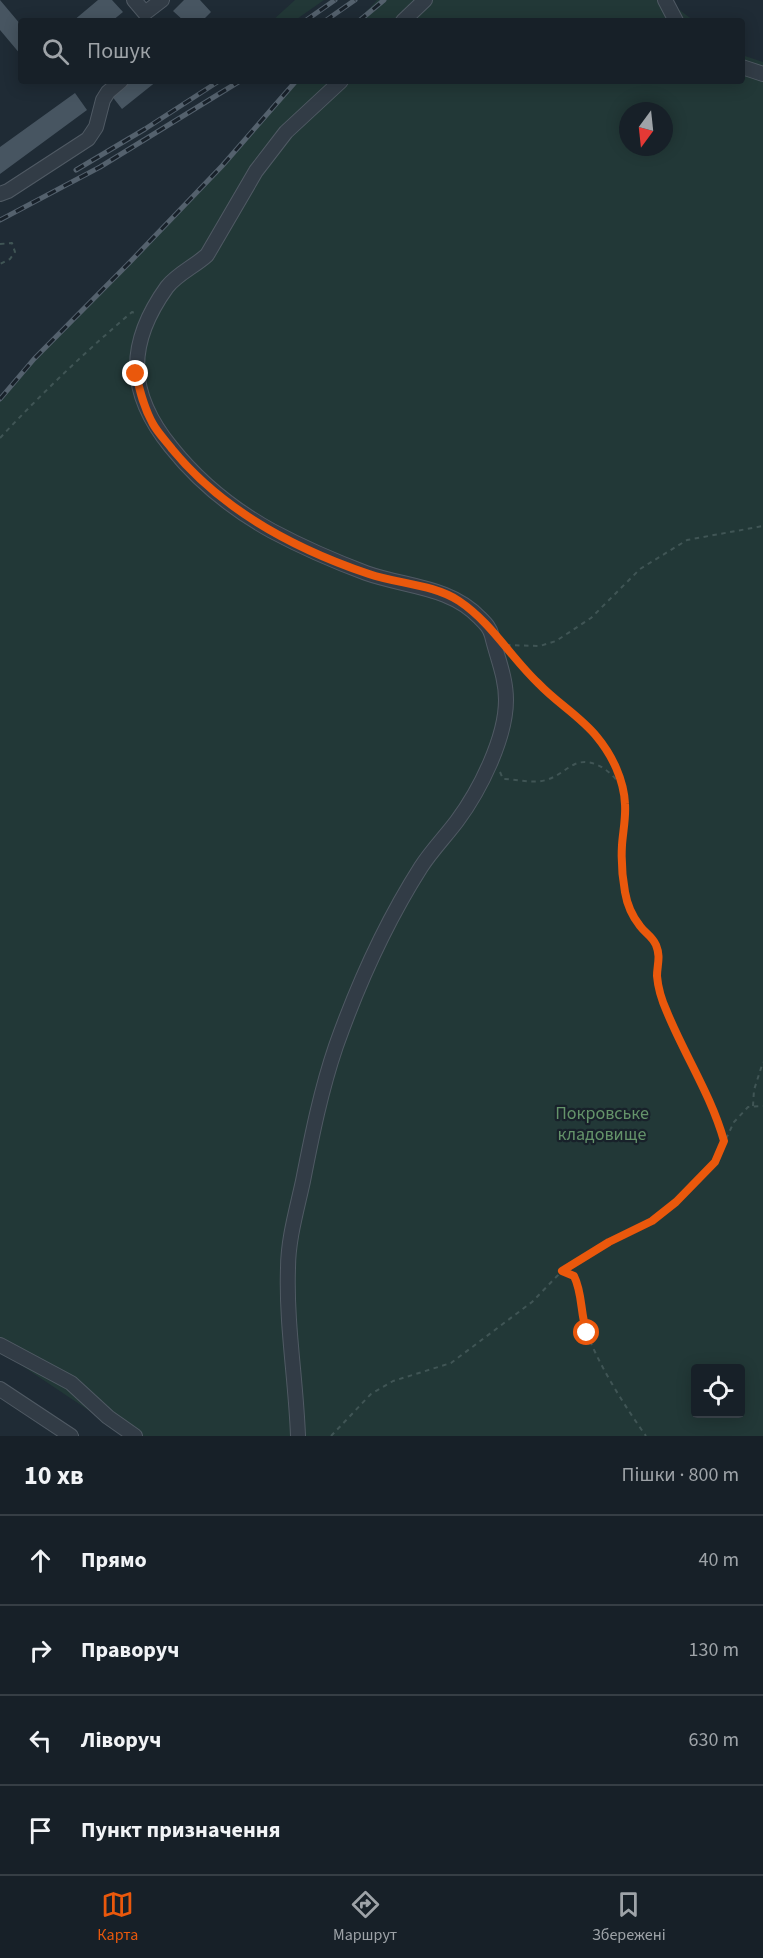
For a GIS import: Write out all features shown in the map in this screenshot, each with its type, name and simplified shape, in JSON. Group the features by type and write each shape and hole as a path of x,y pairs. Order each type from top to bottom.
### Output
{"street":[{"path":"134,0 145,14 162,0"},
{"path":"406,18 425,0"},
{"path":"665,0 674,18"},
{"path":"745,68 763,74"},
{"path":"0,194 88,139 96,127 103,100 117,84"},
{"path":"298,1436 288,1262 324,1084 340,1036 377,947 420,868 457,820 496,751 505,720 504,675 491,630 474,612 457,600 439,592 372,575 326,557 275,533 245,515 193,472 154,426 141,396 136,374 142,338 148,319 169,285 207,255 256,171 286,132 338,84"},
{"path":"0,1345 70,1383 108,1417 135,1436"},
{"path":"0,1389 71,1436"}],"path":[{"path":"0,243 12,243 15,252 10,259 0,264"},
{"path":"0,438 44,391 132,312 148,319"},
{"path":"724,1141 717,1116 667,1013 657,977 659,960 656,945 652,937 641,928 633,916 626,896 621,871 625,802 615,763 599,739 536,682 505,645 540,646 556,641 591,618 640,569 687,540 763,526"},
{"path":"496,751 498,768 503,778 529,782 546,780 576,763 591,763 608,770 621,785"},
{"path":"753,1106 754,1090 763,1062"},
{"path":"331,1436 371,1394 393,1381 451,1363 532,1302 562,1271 609,1242 652,1221 676,1202 715,1162 734,1122 748,1107 763,1106"},
{"path":"562,1271 574,1276 580,1288 583,1322 592,1348 646,1436"}],"green space":[{"path":"295,0 324,0 298,18 275,18"},
{"path":"377,0 671,0 672,4 690,18 361,18"},
{"name":"Покровське кладовище","path":"745,56 763,62 763,1436 127,1436 0,1351 0,400 34,359 222,166 293,84 745,84"}],"building":[{"path":"0,0 18,21 18,51 0,30"},
{"path":"98,0 112,0 123,12 116,18 77,18"},
{"path":"184,0 200,0 211,12 205,18 181,18 173,11"},
{"path":"124,84 153,84 122,109 111,95"},
{"path":"75,93 87,110 0,174 0,147"}],"railway":[{"path":"309,18 335,0"},
{"path":"329,18 355,0"},
{"path":"363,18 384,0"},
{"path":"76,170 214,84"},
{"path":"0,220 100,167 235,84"},
{"path":"0,399 34,359 222,166 293,84"}],"route":[{"path":"136,374 141,396 154,426 184,464 219,495 245,515 275,533 344,565 372,575 439,592 457,600 474,612 536,682 585,724 599,739 615,763 625,802 621,871 626,896 633,916 641,928 652,937 656,945 659,953 657,977 667,1013 717,1116 724,1141 715,1162 676,1202 652,1221 609,1242 562,1271 574,1276 580,1288 583,1322 587,1333"}]}
